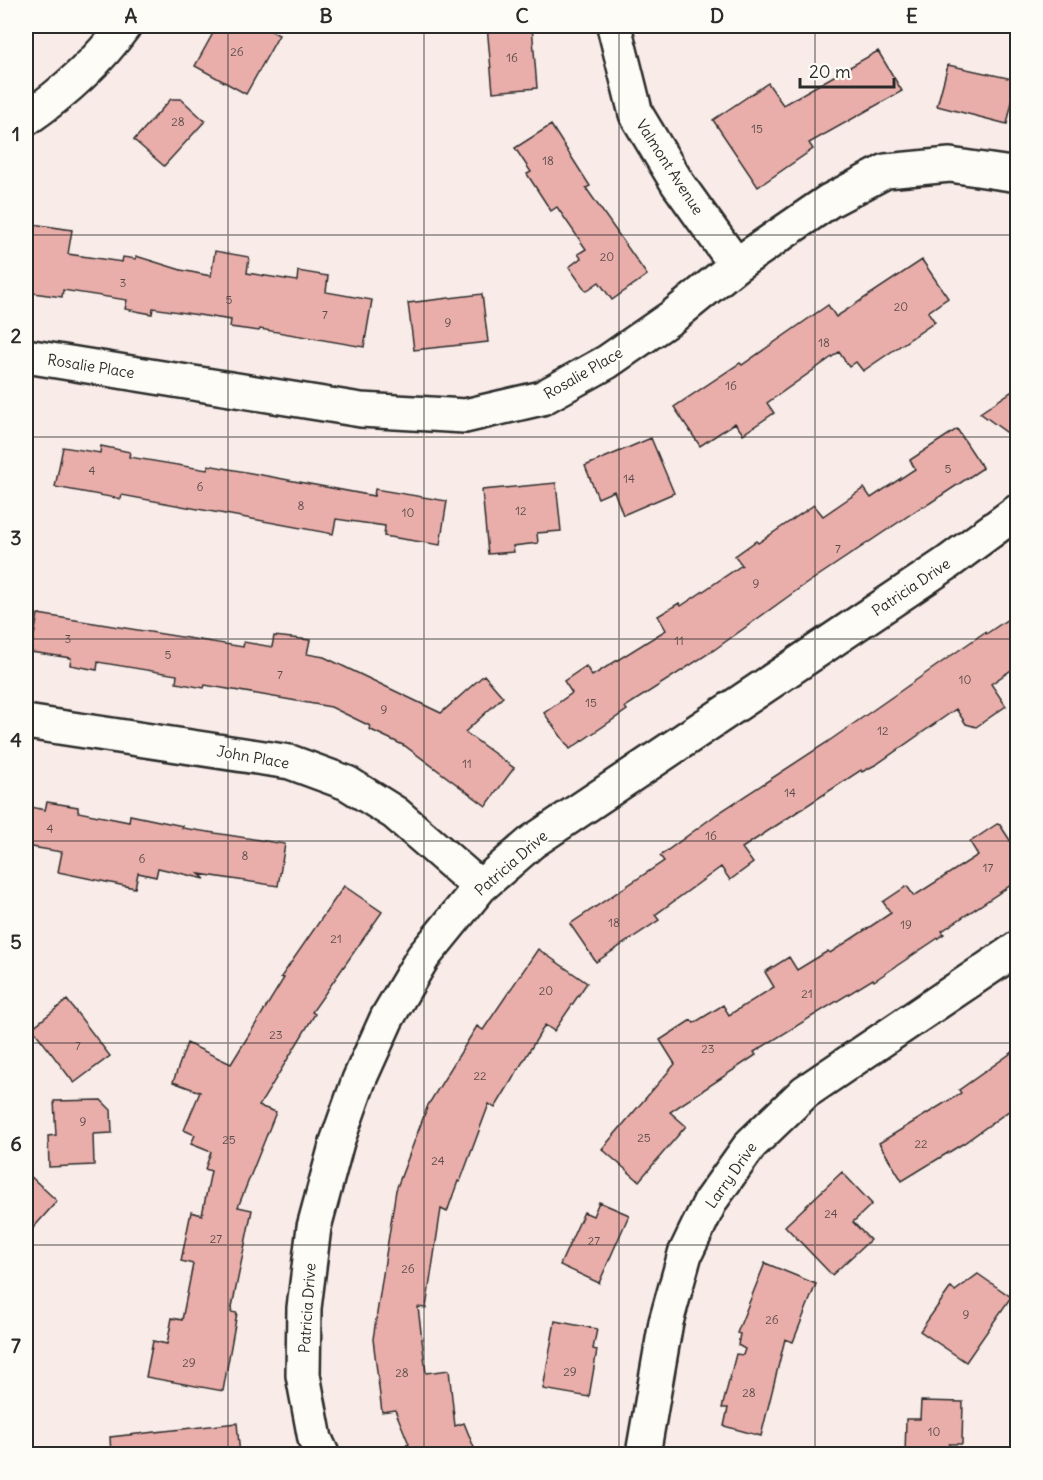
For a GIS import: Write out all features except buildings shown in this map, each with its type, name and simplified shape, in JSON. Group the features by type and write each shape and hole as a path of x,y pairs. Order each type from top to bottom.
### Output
{"street":[{"path":"26,119 50,102 110,45 124,26"},
{"name":"Valmont Avenue","path":"614,26 636,114 678,184 736,265"},
{"name":"Rosalie Place","path":"26,356 361,410 465,416 542,398 607,362 672,317 736,265 829,201 886,171 950,165 1017,175"},
{"name":"Patricia Drive","path":"322,1455 315,1439 303,1375 304,1308 314,1227 336,1142 359,1080 387,1018 423,957 480,886 532,842 946,564 1017,511"},
{"name":"John Place","path":"26,722 290,762 347,783 395,813 480,886"},
{"name":"Larry Drive","path":"643,1455 666,1322 685,1254 711,1200 751,1144 805,1092 1017,948"}]}
